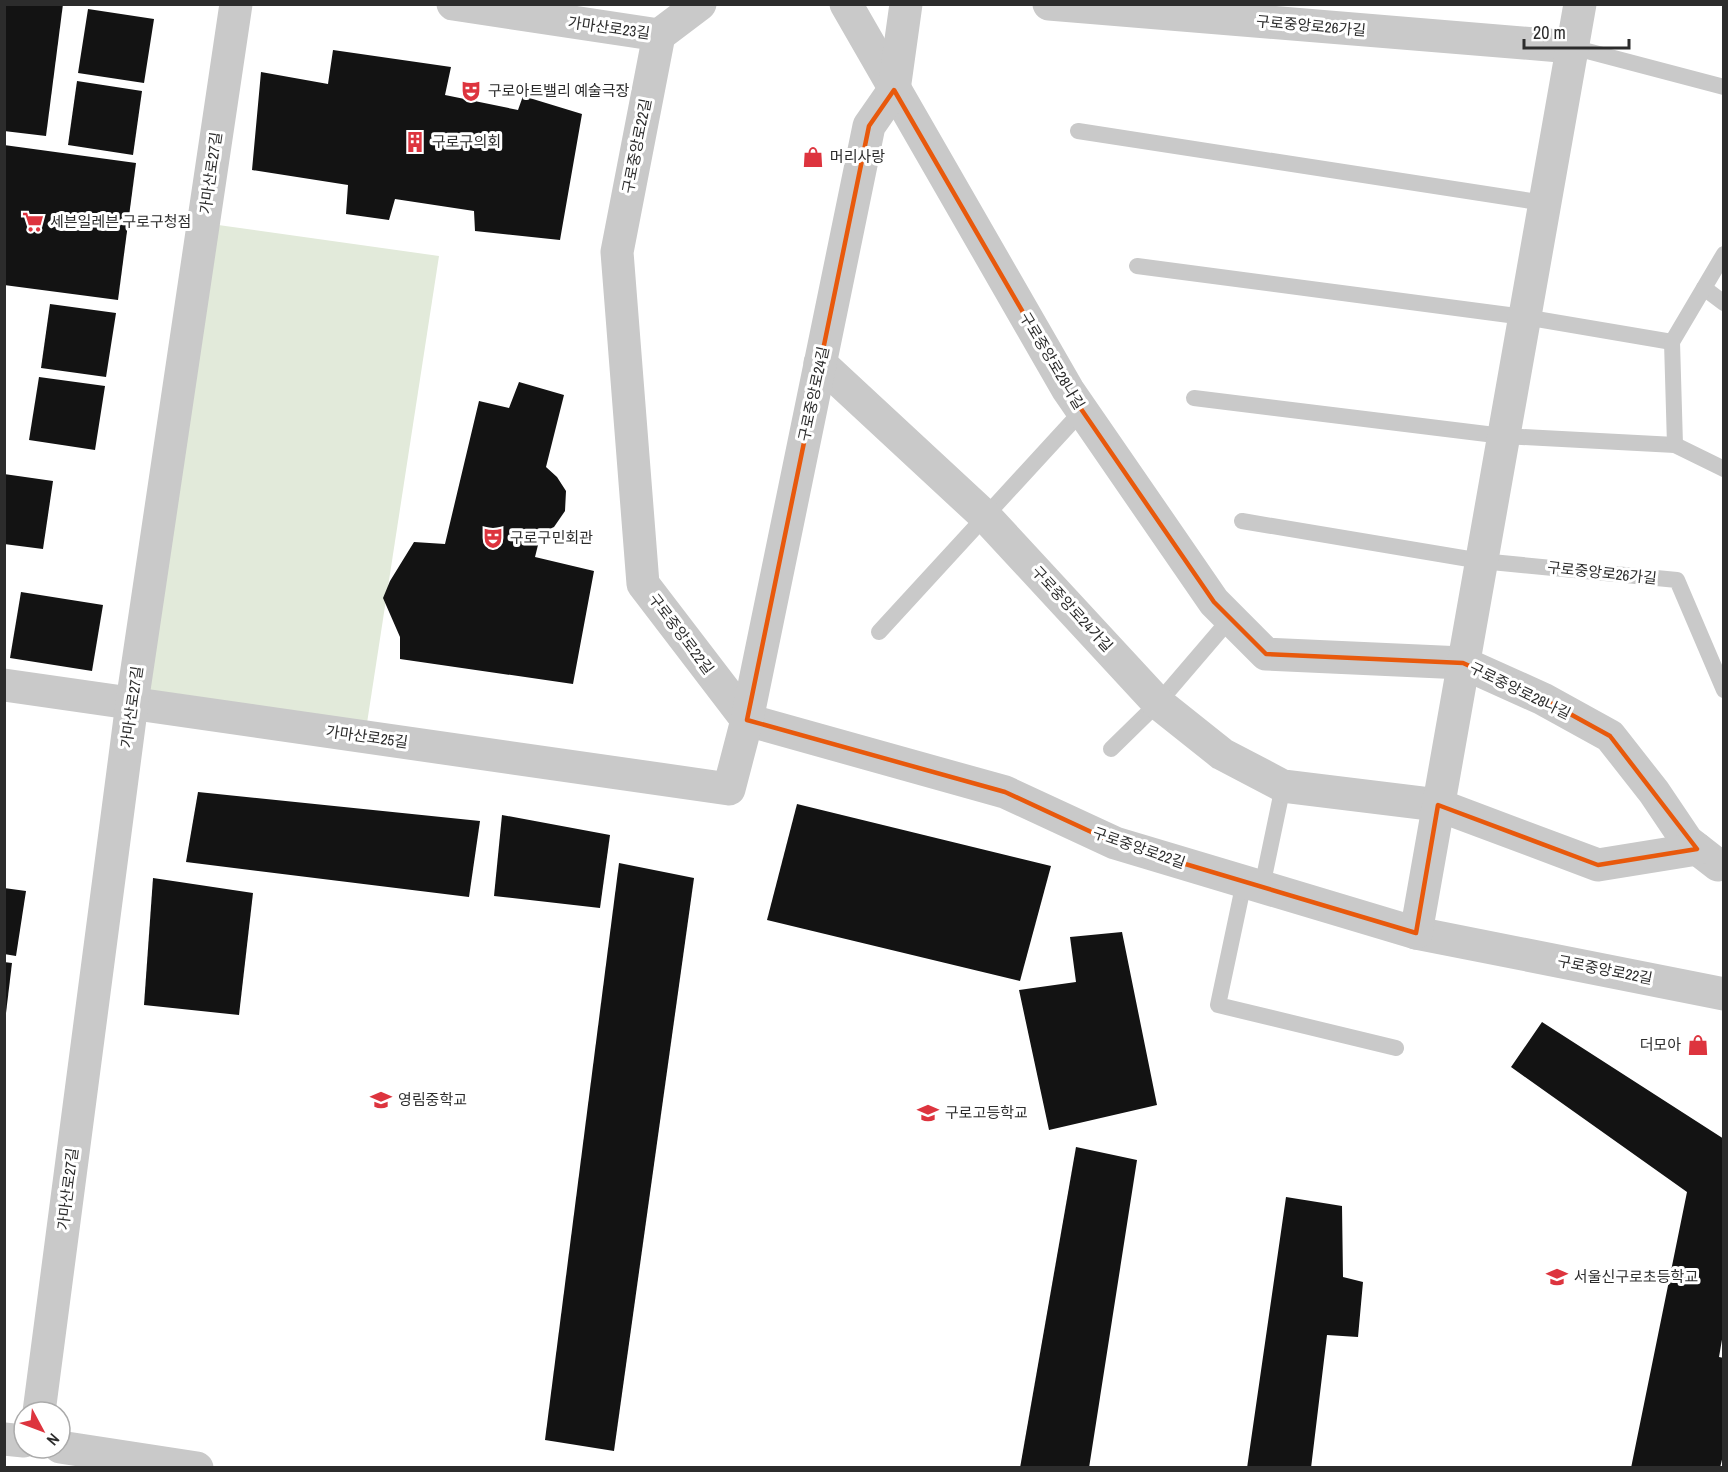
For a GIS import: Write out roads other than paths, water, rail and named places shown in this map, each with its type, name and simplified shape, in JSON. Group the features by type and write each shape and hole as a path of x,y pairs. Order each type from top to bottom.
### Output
{"street":[{"name":"가마산로27길","path":"41,1400 132,703 236,4"},
{"name":"가마산로23길","path":"453,4 659,35"},
{"path":"659,35 700,4"},
{"path":"846,4 894,90"},
{"name":"구로중앙로24길","path":"729,789 747,720 870,126 894,90 906,4"},
{"name":"구로중앙로26가길","path":"1049,4 1572,46"},
{"path":"1416,933 1580,4"},
{"name":"구로중앙로22길","path":"659,35 617,252 643,584 747,720 1005,792 1115,843 1416,933 1724,994"},
{"name":"구로중앙로28나길","path":"894,90 1068,390 1214,602 1266,654 1463,663 1543,699 1610,736 1654,792 1687,841 1710,856"},
{"name":"구로중앙로24가길","path":"820,363 985,516 1158,703 1222,754 1283,786 1438,805"},
{"name":"가마산로25길","path":"4,685 729,789"},
{"path":"1438,805 1598,865 1710,856"},
{"path":"72,1449 197,1467"}],"lane":[{"name":"구로중앙로26가길","path":"1572,46 1724,87"},
{"path":"1078,131 1544,203"},
{"path":"1675,445 1672,342 1724,254"},
{"path":"1137,266 1524,316 1672,342"},
{"path":"1704,288 1724,303"},
{"path":"1194,398 1503,436 1675,445 1724,469"},
{"path":"879,632 1082,411"},
{"name":"구로중앙로26가길","path":"1242,522 1481,561 1677,580 1724,690"},
{"path":"1111,749 1158,703 1230,619"},
{"path":"1283,786 1218,1005 1396,1048"}],"place":[{"name":"구로아트밸리 예술극장","path":"471,91"},
{"name":"구로구의회","path":"415,142"},
{"name":"머리사랑","path":"813,157"},
{"name":"세븐일레븐 구로구청점","path":"33,222"},
{"name":"구로구민회관","path":"493,538"},
{"name":"더모아","path":"1698,1045"},
{"name":"영림중학교","path":"381,1100"},
{"name":"구로고등학교","path":"928,1113"},
{"name":"서울신구로초등학교","path":"1557,1277"}]}
